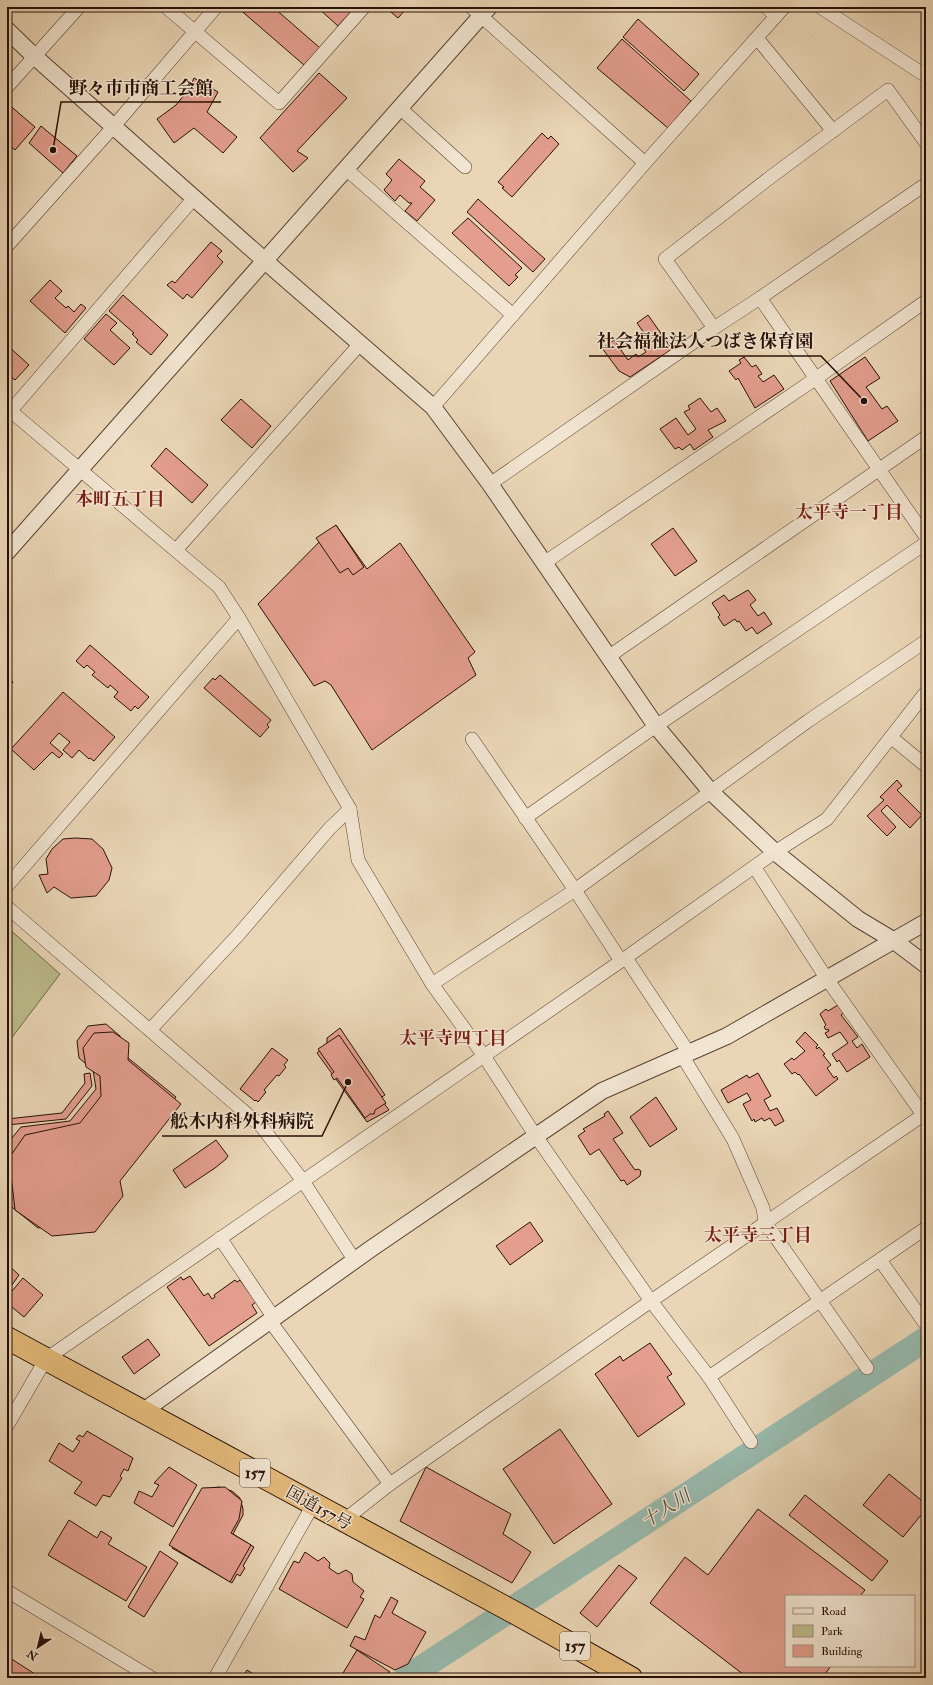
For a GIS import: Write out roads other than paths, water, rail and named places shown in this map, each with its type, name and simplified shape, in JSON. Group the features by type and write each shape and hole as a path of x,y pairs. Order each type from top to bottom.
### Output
{"highway":[{"name":"国道157号","path":"7,1338 511,1611 627,1677"}],"street":[{"path":"7,87 79,7"},
{"path":"166,7 279,103 364,7"},
{"path":"7,246 114,126 216,7"},
{"path":"433,407 645,163 780,12 766,7"},
{"path":"820,7 926,76"},
{"path":"7,552 400,108 481,10 645,163"},
{"path":"7,30 34,56 265,261 433,407 490,484 656,726 711,792 775,852 858,919 893,940 926,965"},
{"path":"757,38 833,131"},
{"path":"714,328 665,259 888,90 926,143"},
{"path":"400,108 465,167"},
{"path":"346,169 513,315"},
{"path":"490,484 714,328 926,184"},
{"path":"194,198 8,411 219,587 239,618 350,809 358,860 432,984 484,1056 535,1135 651,1301 709,1377 751,1442"},
{"path":"760,298 926,537"},
{"path":"544,563 926,302"},
{"path":"176,550 360,344"},
{"path":"608,657 926,438"},
{"path":"525,818 656,726 926,543"},
{"path":"7,886 239,618"},
{"path":"432,984 576,890 808,721 926,641"},
{"path":"7,1426 46,1360 755,868 775,852 827,819 892,738 926,692"},
{"path":"892,738 926,766"},
{"path":"472,739 623,959 686,1055 733,1139 763,1208 765,1222 866,1368"},
{"path":"150,1030 239,934 330,828 350,809"},
{"path":"343,1521 390,1484 651,1301 765,1222 925,1116 827,979 755,868"},
{"path":"7,907 262,1127 304,1181 355,1261"},
{"path":"142,1412 535,1135 602,1091 727,1036 926,922"},
{"path":"709,1377 819,1300 926,1228"},
{"path":"220,1238 272,1320 390,1484"},
{"path":"880,1260 924,1322 926,1321"},
{"path":"215,1678 313,1504"},
{"path":"7,1591 152,1678"}],"waterway":[{"name":"十人川","path":"406,1678 926,1339"}],"place":[{"name":"野々市市商工会館","path":"53,150"},
{"name":"社会福祉法人つばき保育園","path":"864,401"},
{"name":"舩木内科外科病院","path":"348,1082"}],"district":[{"name":"本町五丁目","path":"120,499"},
{"name":"太平寺一丁目","path":"849,512"},
{"name":"太平寺四丁目","path":"453,1038"},
{"name":"太平寺三丁目","path":"758,1235"}]}
